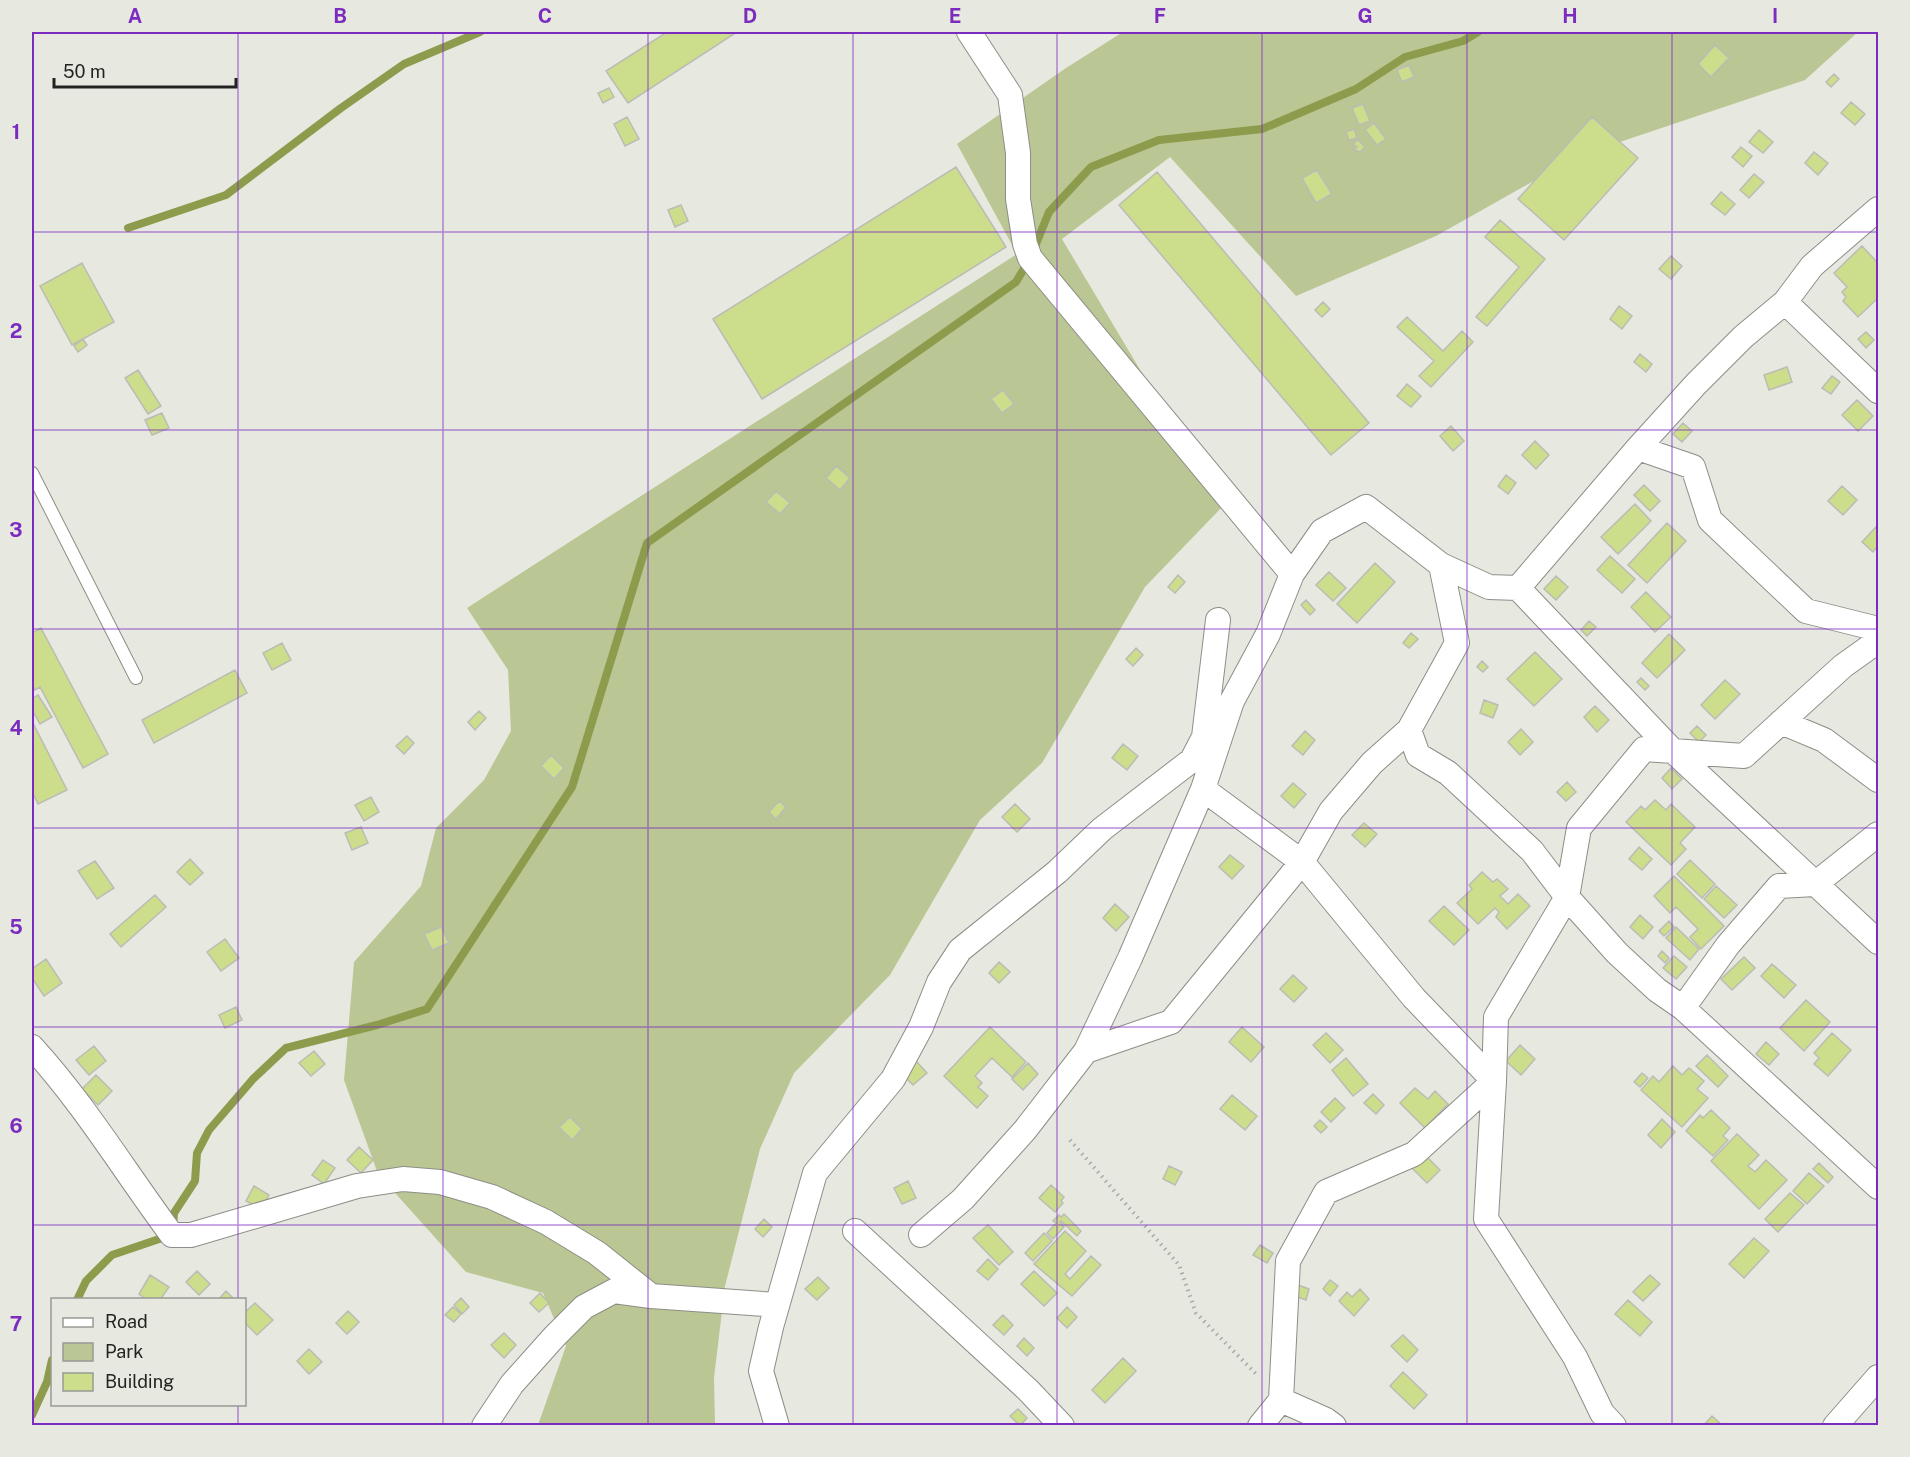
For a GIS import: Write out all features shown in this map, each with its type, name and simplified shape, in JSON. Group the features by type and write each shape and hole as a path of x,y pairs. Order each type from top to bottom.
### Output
{"street":[{"path":"969,32 1010,94 1018,153 1018,199 1024,244 1030,258 1292,574"},
{"path":"1518,588 1696,384 1743,337 1785,302 1812,266 1878,209"},
{"path":"1785,302 1878,391"},
{"path":"1638,448 1693,467 1710,520 1806,611 1878,629"},
{"path":"921,1235 963,1199 987,1173 1025,1130 1086,1050 1130,958 1203,789 1232,701 1268,634 1292,574 1322,531 1366,507 1442,565 1489,587 1518,588 1671,749 1878,942"},
{"path":"1086,1050 1171,1022 1302,862 1331,811 1372,763 1409,730 1457,643 1442,565"},
{"path":"777,1425 761,1371 777,1305 815,1173 893,1079 921,1028 939,982 960,951 1057,872 1102,829 1192,760 1204,737 1218,620"},
{"path":"1614,1425 1602,1413 1575,1357 1486,1219 1496,1017 1567,897 1579,828 1644,749 1671,749 1744,756 1843,666 1878,641"},
{"path":"1781,722 1824,740 1878,780"},
{"path":"1409,730 1418,755 1448,773 1532,852 1567,897 1617,953 1657,990 1683,1008 1878,1187"},
{"path":"1203,789 1302,862 1414,998 1494,1081"},
{"path":"1683,1008 1728,945 1779,886 1815,884 1878,834"},
{"path":"32,1047 97,1127 172,1235 191,1234 357,1186 403,1179 440,1182 492,1197 546,1222 597,1253 651,1296"},
{"path":"1260,1425 1281,1400 1288,1261 1326,1192 1414,1154 1494,1081"},
{"path":"855,1231 1028,1390 1062,1425"},
{"path":"484,1425 512,1384 554,1337 584,1307 614,1291 651,1296 777,1305"},
{"path":"1835,1425 1878,1377"},
{"path":"1281,1400 1334,1425"}],"lane":[{"path":"32,473 136,678"}],"path":[{"path":"1070,1140 1179,1265 1196,1313 1281,1400"}],"green space":[{"path":"1123,32 1858,32 1805,80 1578,156 1436,236 1296,296 1170,157 1062,239 1222,507 1145,587 1042,763 980,820 890,975 794,1073 760,1149 725,1286 714,1378 715,1425 538,1425 566,1346 543,1293 466,1272 378,1174 344,1080 354,962 421,886 436,828 484,780 511,731 508,670 467,608 1017,254 957,144 1066,68"}],"building":[{"path":"667,32 737,32 628,103 606,71"},
{"path":"1715,45 1729,58 1711,77 1698,64"},
{"path":"1409,65 1414,77 1402,82 1397,70"},
{"path":"1834,74 1839,79 1831,87 1826,82"},
{"path":"609,88 614,97 603,103 598,93"},
{"path":"1851,102 1865,114 1855,125 1841,113"},
{"path":"1363,104 1370,121 1359,125 1352,108"},
{"path":"627,117 639,139 625,146 614,124"},
{"path":"1592,117 1638,158 1564,240 1518,199"},
{"path":"1374,123 1386,139 1377,145 1365,130"},
{"path":"1354,129 1357,138 1349,140 1346,132"},
{"path":"1759,130 1773,142 1763,153 1749,142"},
{"path":"1358,140 1365,147 1360,152 1353,149 1357,147 1353,144"},
{"path":"1741,147 1752,156 1743,167 1732,157"},
{"path":"1814,152 1828,163 1818,175 1805,163"},
{"path":"956,167 1006,247 762,399 713,319"},
{"path":"1317,170 1332,194 1316,203 1302,178"},
{"path":"1157,172 1369,423 1331,455 1119,205"},
{"path":"1754,174 1764,182 1749,198 1740,190"},
{"path":"1721,192 1735,204 1725,215 1711,204"},
{"path":"681,205 688,221 675,227 668,210"},
{"path":"1500,220 1545,259 1487,326 1476,317 1519,267 1485,237"},
{"path":"1862,246 1878,263 1878,298 1858,317 1843,301 1846,297 1842,292 1847,287 1834,273"},
{"path":"1671,256 1682,266 1671,279 1659,269"},
{"path":"82,263 114,322 72,345 40,286"},
{"path":"1323,302 1330,309 1322,317 1315,310"},
{"path":"1619,306 1632,316 1622,329 1610,319"},
{"path":"1407,317 1443,351 1462,331 1473,342 1431,387 1419,376 1434,361 1397,327"},
{"path":"1866,332 1874,340 1866,348 1858,339"},
{"path":"83,339 87,345 78,352 74,346"},
{"path":"1640,354 1652,364 1646,372 1634,362"},
{"path":"1787,367 1792,382 1769,390 1764,375"},
{"path":"138,370 161,406 148,414 125,378"},
{"path":"1832,376 1840,382 1831,394 1822,388"},
{"path":"1407,384 1421,396 1411,407 1397,396"},
{"path":"1003,390 1014,404 1002,413 991,399"},
{"path":"1857,400 1873,416 1858,431 1842,415"},
{"path":"162,413 169,428 152,435 145,420"},
{"path":"1683,423 1692,431 1682,442 1673,434"},
{"path":"1451,426 1464,441 1453,451 1440,436"},
{"path":"1535,441 1549,455 1536,469 1522,455"},
{"path":"836,466 850,478 840,490 826,478"},
{"path":"1506,475 1516,483 1508,494 1498,486"},
{"path":"1644,485 1660,501 1650,511 1634,495"},
{"path":"1842,486 1857,500 1843,515 1828,501"},
{"path":"776,491 790,503 780,514 766,502"},
{"path":"1635,504 1651,521 1618,554 1601,537"},
{"path":"1667,523 1686,541 1647,583 1628,565"},
{"path":"1876,527 1878,546 1873,552 1862,542"},
{"path":"1610,556 1635,579 1622,593 1597,570"},
{"path":"1375,563 1395,582 1357,623 1337,604"},
{"path":"1329,572 1346,588 1333,601 1316,585"},
{"path":"1178,575 1185,582 1175,593 1168,587"},
{"path":"1556,576 1568,587 1556,600 1544,589"},
{"path":"1646,592 1671,617 1655,632 1631,607"},
{"path":"1306,600 1315,610 1310,615 1301,605"},
{"path":"1589,621 1596,627 1587,636 1581,630"},
{"path":"41,628 108,754 83,768 40,687 35,690 32,684 32,633"},
{"path":"1411,633 1418,639 1409,648 1403,643"},
{"path":"1669,634 1685,650 1657,678 1642,663"},
{"path":"282,643 291,660 272,670 263,653"},
{"path":"1136,648 1143,655 1133,666 1126,659"},
{"path":"1535,652 1562,679 1534,706 1507,679"},
{"path":"1482,661 1488,667 1483,672 1477,667"},
{"path":"235,670 247,693 154,743 142,720"},
{"path":"1641,678 1649,686 1645,690 1637,682"},
{"path":"1725,680 1740,694 1715,719 1701,705"},
{"path":"38,695 52,717 40,724 32,710 32,699"},
{"path":"1484,700 1498,705 1493,718 1480,713"},
{"path":"1595,706 1609,720 1597,732 1584,717"},
{"path":"479,711 486,718 475,730 468,722"},
{"path":"32,721 67,790 38,804 32,791"},
{"path":"1697,726 1706,735 1699,742 1690,733"},
{"path":"1521,729 1533,742 1520,755 1508,742"},
{"path":"1305,731 1315,740 1303,755 1292,746"},
{"path":"407,736 414,743 404,754 396,746"},
{"path":"1123,744 1138,756 1127,770 1112,758"},
{"path":"551,755 564,768 554,779 541,766"},
{"path":"1671,768 1682,779 1672,789 1662,778"},
{"path":"1567,782 1576,792 1566,801 1557,792"},
{"path":"1293,783 1306,794 1294,808 1281,796"},
{"path":"371,797 379,812 364,821 355,805"},
{"path":"1655,800 1666,810 1671,804 1695,827 1680,843 1686,849 1671,865 1626,822 1641,806 1645,810"},
{"path":"779,801 786,807 776,819 769,812"},
{"path":"1015,804 1030,819 1017,832 1002,817"},
{"path":"1364,823 1377,834 1365,847 1352,835"},
{"path":"361,827 368,843 352,850 345,833"},
{"path":"1639,847 1652,859 1642,870 1629,859"},
{"path":"1230,855 1244,866 1232,879 1219,867"},
{"path":"190,859 203,873 190,885 177,872"},
{"path":"1690,860 1715,884 1702,898 1677,874"},
{"path":"95,861 114,888 97,899 78,871"},
{"path":"1482,872 1493,882 1497,879 1508,889 1500,896 1508,904 1518,894 1530,906 1507,929 1496,917 1499,912 1495,908 1478,924 1457,903 1472,889 1469,885"},
{"path":"1674,876 1724,926 1701,949 1690,937 1698,929 1676,907 1670,913 1654,896"},
{"path":"1716,886 1737,905 1724,918 1704,899"},
{"path":"155,895 166,907 121,947 110,934"},
{"path":"1115,904 1129,917 1116,931 1103,918"},
{"path":"1444,906 1469,930 1454,945 1429,921"},
{"path":"1640,915 1653,927 1643,939 1630,927"},
{"path":"1669,921 1674,927 1664,936 1659,931"},
{"path":"441,927 449,943 432,950 424,934"},
{"path":"1676,927 1699,949 1690,960 1666,938"},
{"path":"225,939 239,958 221,971 207,952"},
{"path":"1662,951 1669,958 1665,963 1658,956"},
{"path":"1674,956 1687,967 1676,979 1663,968"},
{"path":"1744,957 1755,968 1732,990 1721,979"},
{"path":"46,959 62,983 44,996 32,978 32,969"},
{"path":"999,962 1010,972 999,983 989,973"},
{"path":"1772,964 1796,985 1784,998 1761,976"},
{"path":"1293,975 1307,988 1294,1002 1280,989"},
{"path":"1806,1000 1830,1022 1804,1051 1780,1028"},
{"path":"236,1007 242,1020 225,1028 219,1015"},
{"path":"990,1027 1026,1062 1012,1077 992,1058 975,1076 982,1083 978,1087 988,1096 977,1108 944,1076"},
{"path":"1242,1027 1264,1047 1251,1062 1229,1042"},
{"path":"1326,1033 1343,1050 1330,1063 1313,1045"},
{"path":"1832,1033 1851,1050 1828,1076 1814,1064 1819,1058 1814,1053"},
{"path":"1766,1042 1779,1054 1769,1065 1756,1054"},
{"path":"1520,1045 1535,1059 1521,1075 1506,1061"},
{"path":"94,1046 106,1061 89,1075 76,1060"},
{"path":"314,1051 325,1064 311,1076 299,1063"},
{"path":"1707,1055 1728,1076 1718,1087 1696,1066"},
{"path":"1346,1058 1368,1084 1353,1096 1332,1070"},
{"path":"916,1061 927,1073 913,1085 902,1074"},
{"path":"1028,1063 1038,1074 1023,1090 1012,1079"},
{"path":"1673,1066 1682,1075 1689,1068 1704,1081 1697,1089 1708,1098 1682,1127 1641,1090 1653,1076 1659,1082"},
{"path":"1642,1073 1648,1078 1640,1087 1634,1082"},
{"path":"96,1075 112,1091 98,1105 82,1089"},
{"path":"1415,1088 1428,1099 1435,1091 1448,1104 1425,1128 1400,1103"},
{"path":"1373,1094 1384,1105 1376,1114 1364,1103"},
{"path":"1232,1095 1257,1116 1245,1130 1220,1109"},
{"path":"1335,1098 1345,1108 1331,1122 1321,1112"},
{"path":"1711,1110 1730,1128 1723,1136 1728,1140 1713,1156 1686,1131 1700,1115 1703,1118"},
{"path":"570,1117 582,1129 572,1140 559,1127"},
{"path":"1662,1119 1675,1132 1661,1148 1648,1135"},
{"path":"1320,1120 1327,1127 1321,1133 1314,1126"},
{"path":"1737,1134 1759,1155 1748,1166 1755,1172 1766,1160 1787,1180 1759,1209 1711,1161"},
{"path":"359,1147 373,1160 361,1173 347,1160"},
{"path":"1425,1155 1440,1170 1427,1183 1412,1168"},
{"path":"323,1160 335,1168 324,1184 312,1175"},
{"path":"1819,1163 1833,1177 1828,1183 1813,1169"},
{"path":"1169,1166 1182,1172 1175,1185 1163,1179"},
{"path":"1809,1173 1824,1186 1807,1204 1793,1191"},
{"path":"908,1181 916,1198 902,1204 894,1188"},
{"path":"1051,1185 1064,1197 1061,1201 1063,1203 1055,1212 1039,1198"},
{"path":"254,1186 269,1195 261,1209 246,1201"},
{"path":"1790,1193 1804,1205 1778,1232 1765,1219"},
{"path":"1064,1214 1081,1231 1077,1236 1061,1221 1064,1227 1053,1239 1047,1233 1056,1223 1053,1221 1059,1215 1061,1217"},
{"path":"764,1219 772,1227 763,1237 755,1229"},
{"path":"988,1225 1013,1252 999,1265 973,1238"},
{"path":"1065,1231 1086,1251 1065,1274 1070,1279 1091,1256 1101,1265 1072,1296 1034,1264"},
{"path":"1044,1233 1052,1241 1033,1261 1025,1253"},
{"path":"1754,1238 1769,1251 1744,1278 1729,1264"},
{"path":"1260,1245 1273,1253 1267,1263 1253,1255"},
{"path":"988,1259 998,1269 988,1280 977,1271"},
{"path":"197,1271 210,1284 199,1295 186,1282"},
{"path":"1034,1271 1057,1293 1044,1306 1021,1284"},
{"path":"150,1275 169,1287 161,1298 144,1298 139,1294"},
{"path":"1650,1275 1660,1284 1643,1301 1633,1292"},
{"path":"818,1277 829,1288 817,1300 805,1289"},
{"path":"1330,1280 1338,1286 1330,1296 1323,1289"},
{"path":"1298,1285 1309,1289 1306,1300 1295,1296"},
{"path":"1360,1289 1369,1299 1354,1316 1339,1301 1347,1292 1352,1297"},
{"path":"226,1291 233,1298 220,1298"},
{"path":"540,1293 549,1303 539,1312 530,1303"},
{"path":"461,1298 469,1307 462,1314 454,1305"},
{"path":"1628,1300 1652,1322 1640,1336 1615,1314"},
{"path":"255,1303 273,1320 257,1335 246,1324 246,1311"},
{"path":"453,1307 461,1314 454,1322 445,1315"},
{"path":"1067,1307 1077,1317 1067,1328 1057,1318"},
{"path":"348,1311 359,1322 347,1334 336,1323"},
{"path":"1003,1315 1013,1325 1004,1335 993,1325"},
{"path":"504,1333 516,1345 504,1358 491,1345"},
{"path":"1403,1335 1418,1350 1407,1362 1391,1346"},
{"path":"1024,1338 1034,1348 1027,1356 1017,1346"},
{"path":"309,1349 322,1362 309,1374 297,1361"},
{"path":"1123,1358 1136,1371 1105,1403 1092,1390"},
{"path":"1403,1372 1427,1395 1414,1409 1390,1386"},
{"path":"1018,1409 1027,1418 1020,1426 1010,1416"},
{"path":"1712,1416 1723,1426 1703,1426"}],"waterway":[{"path":"128,228 226,195 341,108 404,64 480,32"},
{"path":"1034,249 1049,212 1091,167 1159,140 1262,129 1356,89 1405,57 1463,41 1478,32"},
{"path":"173,1226 174,1213 195,1181 197,1153 209,1130 253,1079 286,1048 377,1025 427,1009 572,787 647,543 1016,282 1029,260"},
{"path":"78,1298 86,1281 112,1255 168,1236"},
{"path":"32,1415 47,1382 51,1364"}]}
